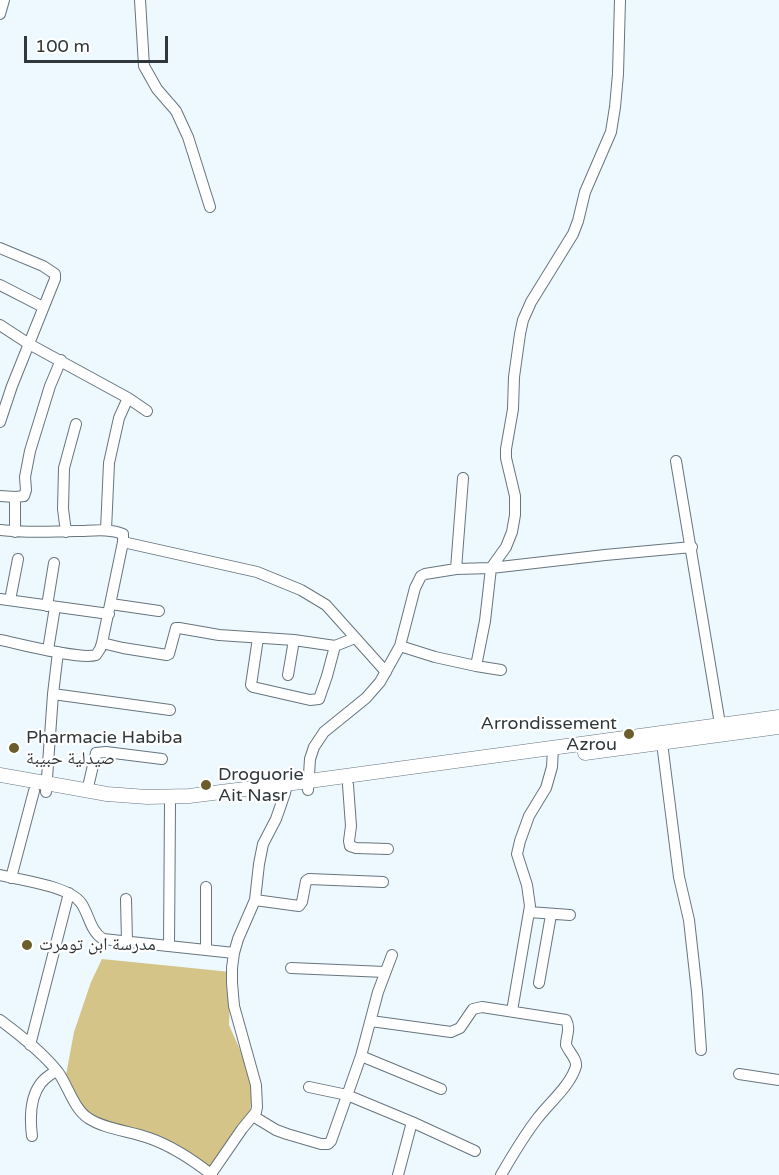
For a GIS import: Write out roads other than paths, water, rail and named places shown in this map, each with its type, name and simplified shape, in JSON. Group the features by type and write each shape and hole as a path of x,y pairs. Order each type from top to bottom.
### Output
{"main road":[{"path":"662,738 720,724 779,717"},
{"path":"0,783 102,801 135,804 213,801 662,738 779,727"},
{"path":"308,786 348,785 553,753"},
{"path":"0,775 42,789 127,796 167,797 286,789"}],"street":[{"path":"0,14 4,0"},
{"path":"140,0 144,66 157,89 176,111 188,138 210,207"},
{"path":"476,666 485,621 491,568 506,547 515,515 515,496 506,458 506,448 513,409 514,377 523,320 531,302 573,234 585,192 611,132 618,74 621,0"},
{"path":"0,248 43,266 55,274 51,291 12,386 0,422"},
{"path":"0,285 43,307"},
{"path":"0,325 147,411"},
{"path":"0,496 24,496 26,493 30,451 50,386 61,360"},
{"path":"106,530 109,463 118,418 128,398"},
{"path":"66,531 63,509 64,468 76,424"},
{"path":"676,461 720,724"},
{"path":"456,569 464,478"},
{"path":"15,497 15,532"},
{"path":"0,530 15,532 106,530 123,534 110,609 98,653 86,657 0,640"},
{"path":"123,542 257,572 301,590 326,604 386,672"},
{"path":"308,786 310,759 314,747 324,732 374,690 400,646 415,588 421,576 456,569 491,568 692,547"},
{"path":"18,559 5,599 51,607 159,611"},
{"path":"54,563 51,607 53,694 42,789 5,876 69,893 80,901 93,929 100,938 234,953"},
{"path":"102,643 167,655 176,628 219,635 294,640 335,646 355,638"},
{"path":"258,638 251,685 310,700 319,699 335,646"},
{"path":"288,675 294,640"},
{"path":"400,646 435,657 501,670"},
{"path":"53,694 170,710"},
{"path":"662,738 679,877 690,931 701,1050"},
{"path":"87,791 96,753 106,752 162,759"},
{"path":"512,1011 530,906 518,854 520,841 535,804 546,788 553,753"},
{"path":"348,785 350,846 388,849"},
{"path":"0,1020 56,1071 86,1117 161,1142 212,1175 257,1107 257,1093 234,1006 232,968 234,953 243,926 255,900 264,844 276,819 286,789"},
{"path":"169,946 170,804"},
{"path":"255,900 298,906 302,902 306,881 309,879 383,882"},
{"path":"206,887 206,950"},
{"path":"30,1045 69,893"},
{"path":"126,899 127,942"},
{"path":"529,912 570,915"},
{"path":"539,983 551,915"},
{"path":"253,1116 281,1132 328,1144 333,1138 361,1056 378,992 392,955"},
{"path":"291,968 385,972"},
{"path":"371,1021 452,1032 460,1028 473,1008 482,1007 566,1020 568,1024 566,1046 576,1063 571,1077 537,1119 501,1175"},
{"path":"361,1056 441,1089"},
{"path":"32,1137 31,1118 35,1094 40,1083 56,1071"},
{"path":"739,1074 779,1080"},
{"path":"309,1087 347,1095 475,1151"},
{"path":"398,1175 412,1122"}],"place":[{"name":"Arrondissement Azrou","path":"629,734"},
{"name":"Pharmacie Habiba صيدلية حبيبة","path":"14,748"},
{"name":"Droguorie Ait Nasr","path":"206,785"},
{"name":"مدرسة ابن تومرت","path":"27,945"}]}
